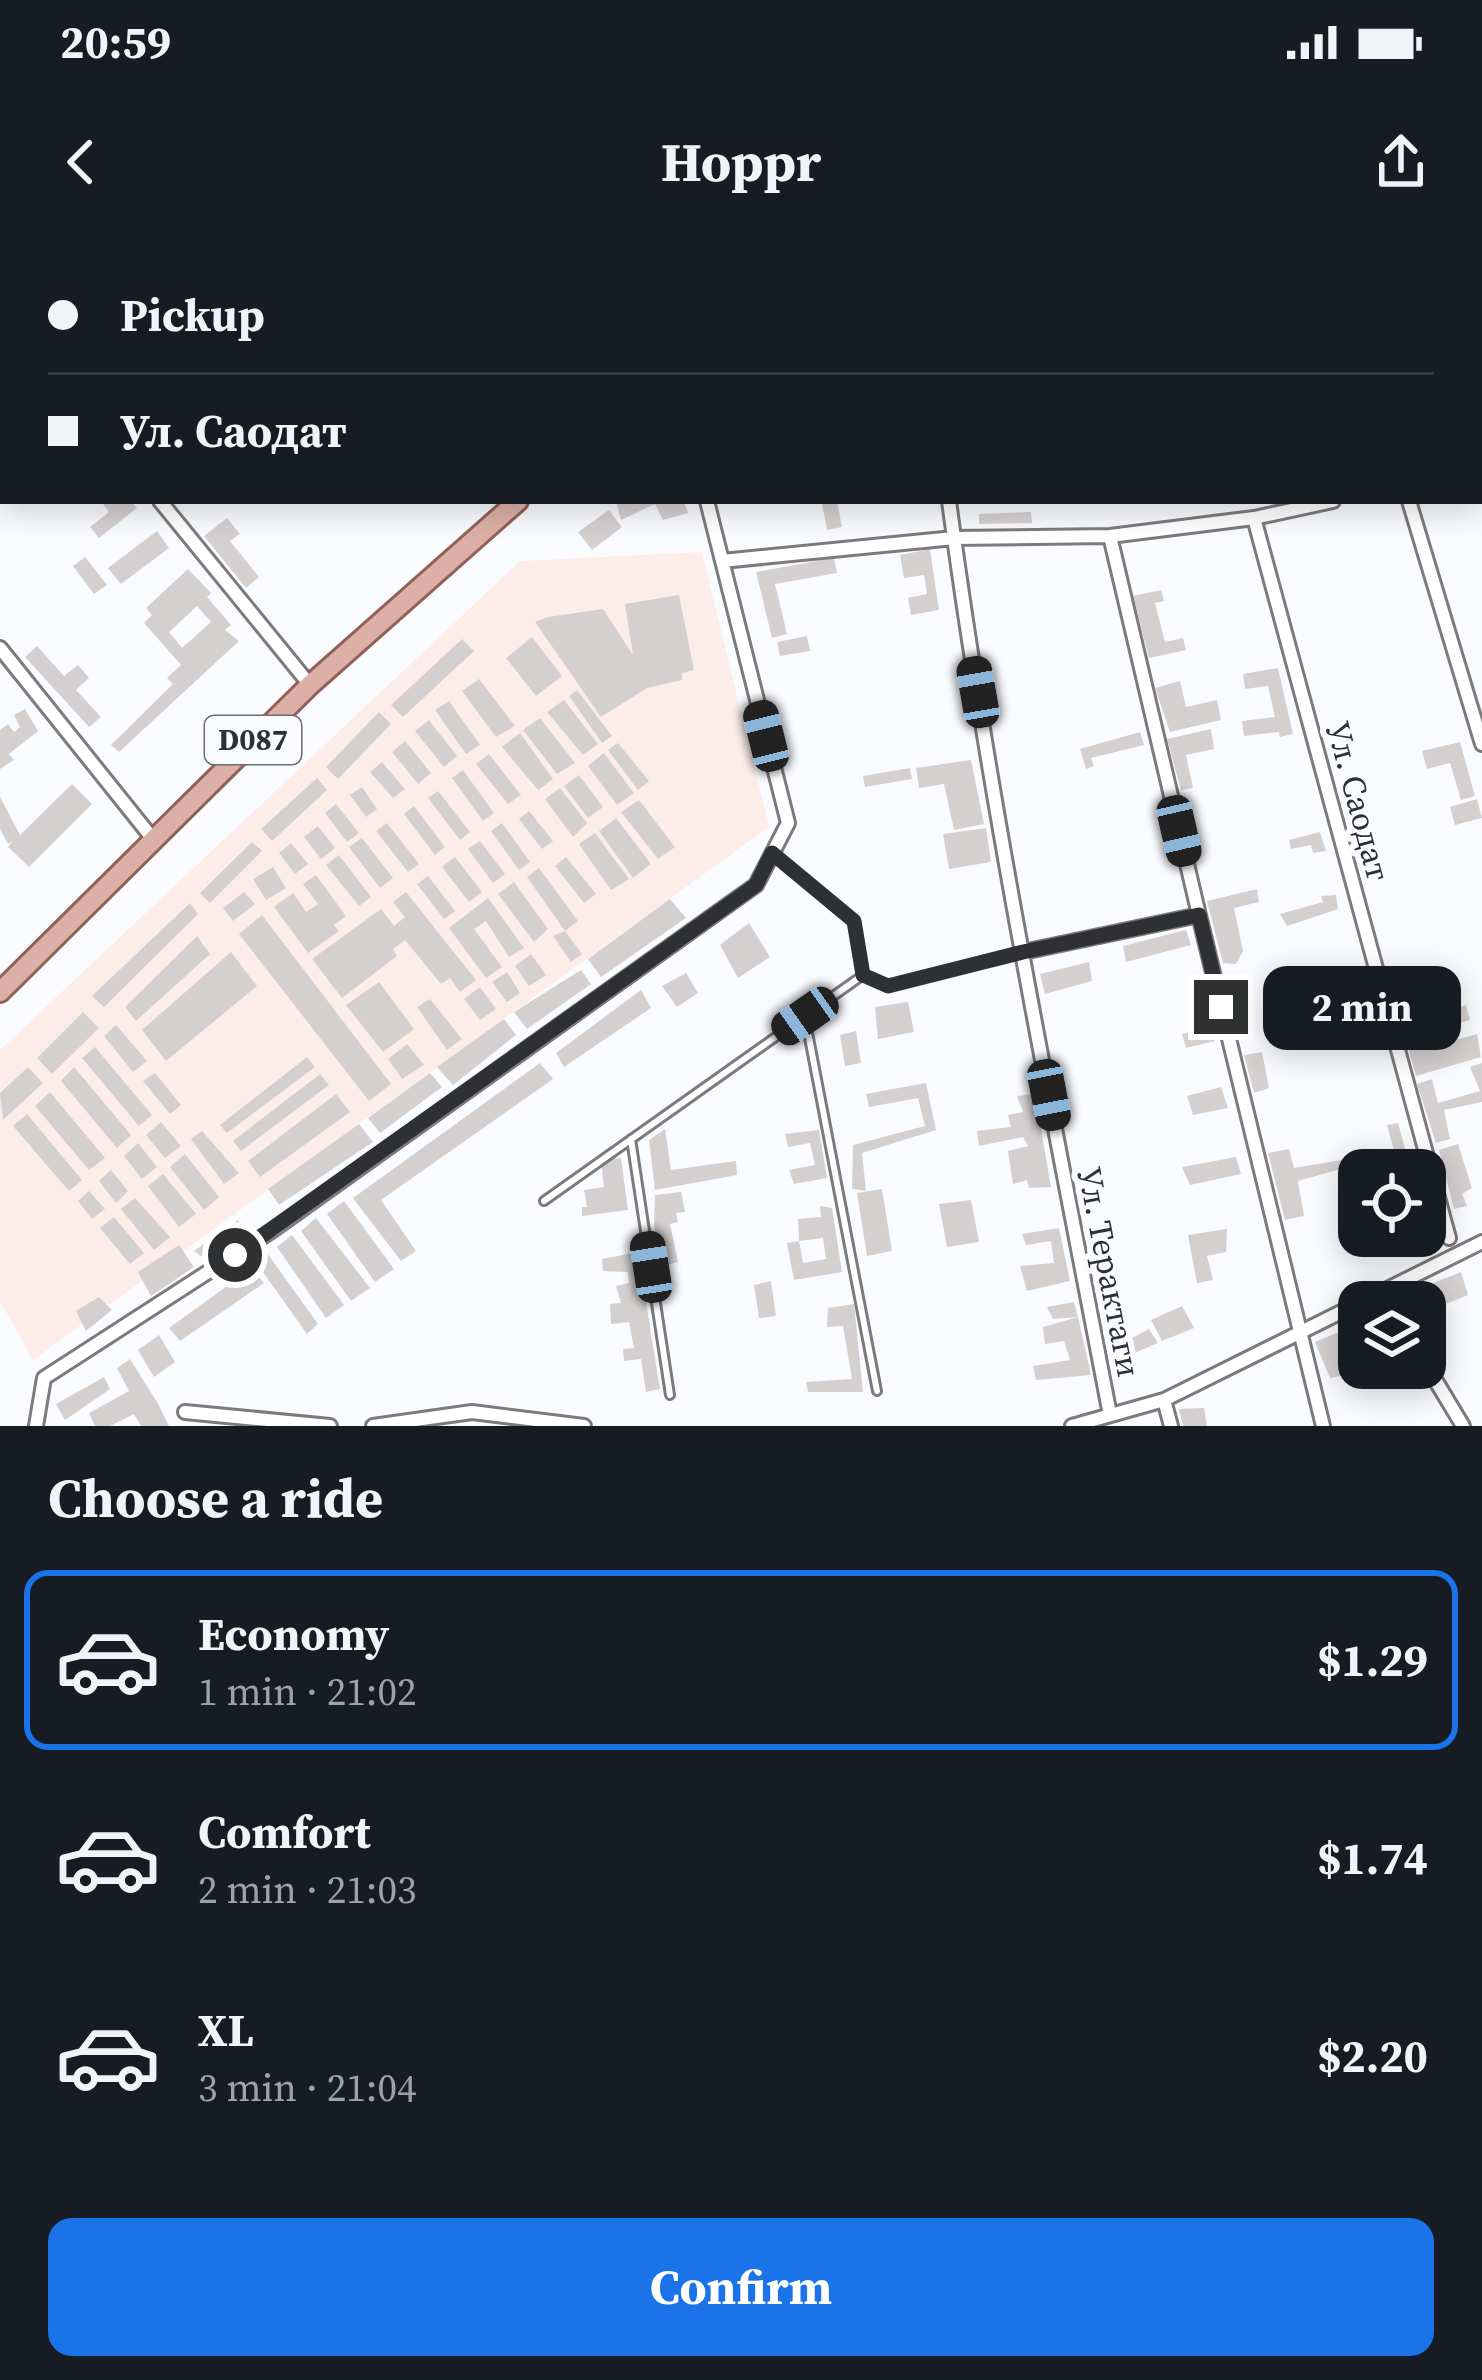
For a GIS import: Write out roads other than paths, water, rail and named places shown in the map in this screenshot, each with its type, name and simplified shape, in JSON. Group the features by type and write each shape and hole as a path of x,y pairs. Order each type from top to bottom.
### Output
{"main road":[{"name":"D087","path":"0,992 310,685 515,504"}],"street":[{"path":"162,504 310,685"},
{"path":"36,1426 44,1378 273,1231 756,885 788,823 708,504"},
{"name":"Ул. Терактаги","path":"949,504 1023,952 1110,1415"},
{"path":"722,561 954,538 1110,536 1254,518 1319,504"},
{"path":"1410,504 1482,744"},
{"name":"Ул. Саодат","path":"1254,518 1449,1238"},
{"path":"1110,536 1323,1426"},
{"path":"0,647 153,838"},
{"path":"1023,952 1199,915"},
{"path":"1412,1281 1482,1242"},
{"path":"1072,1426 1164,1400 1338,1315"},
{"path":"1441,1389 1463,1426"},
{"path":"1164,1400 1171,1426"},
{"path":"185,1412 330,1426"},
{"path":"373,1426 472,1412 584,1426"}],"lane":[{"path":"772,853 854,921 863,975"},
{"path":"863,975 888,986 1023,952"},
{"path":"544,1201 863,975"},
{"path":"805,1016 877,1391"},
{"path":"631,1139 670,1395"}]}
